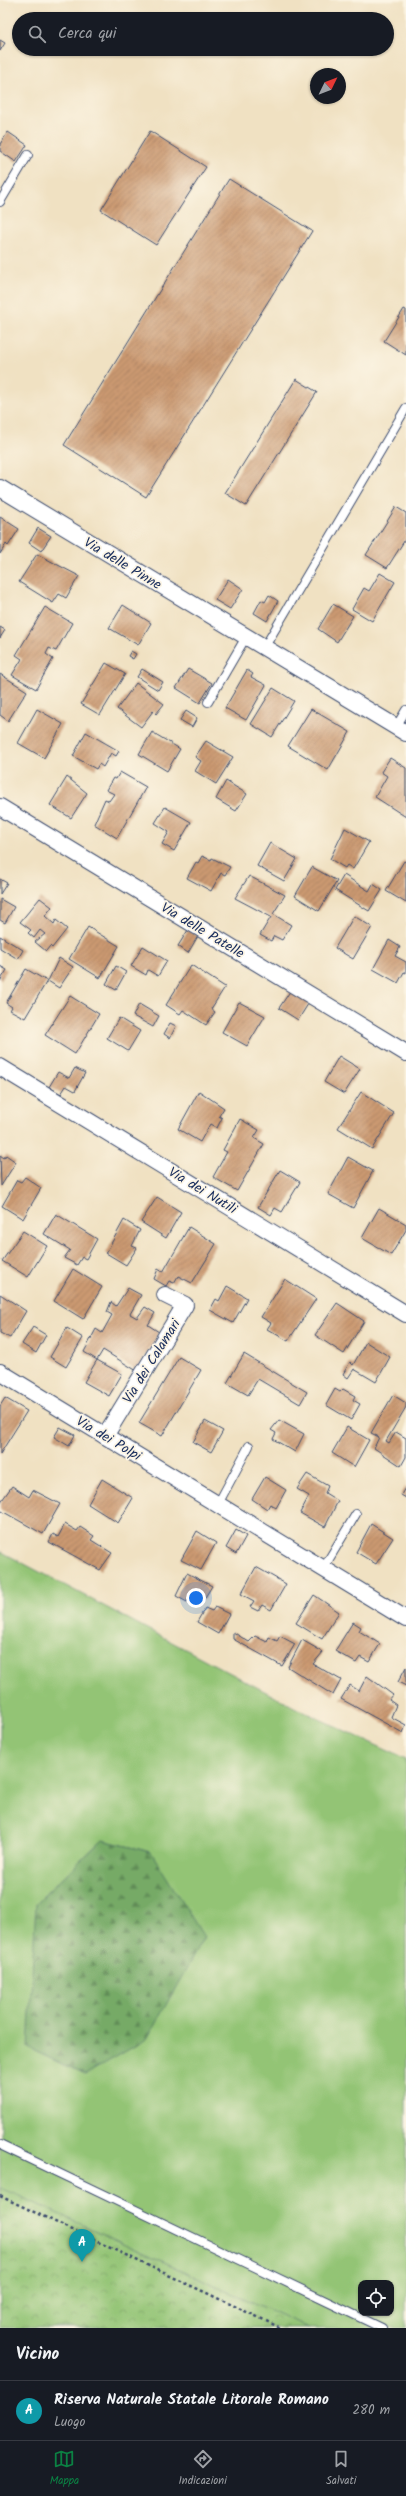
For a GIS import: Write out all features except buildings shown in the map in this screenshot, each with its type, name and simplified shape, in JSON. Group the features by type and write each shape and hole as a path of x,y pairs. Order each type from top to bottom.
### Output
{"street":[{"name":"Via delle Pinne","path":"0,488 401,730"},
{"name":"Via delle Patelle","path":"0,807 406,1053"},
{"name":"Via dei Nutili","path":"0,1067 406,1314"},
{"name":"Via dei Calamari","path":"105,1436 185,1305 165,1295"},
{"name":"Via dei Polpi","path":"0,1372 406,1619"}],"lane":[{"path":"0,202 28,155"},
{"path":"264,648 406,408"},
{"path":"208,702 246,637"},
{"path":"401,730 406,710"},
{"path":"218,1504 249,1446"},
{"path":"323,1569 356,1514"},
{"path":"0,2146 382,2328"}],"path":[{"path":"0,2196 281,2328"}],"green space":[{"path":"0,1551 300,1710 406,1759 406,2328 309,2328 19,2196 0,2221","holes":["102,1840 151,1852 36,1903"]},
{"path":"102,1840 151,1852 204,1937 147,2039 85,2075 28,2048 36,1903"},
{"path":"0,2188 19,2196 309,2328 0,2328"}],"place":[{"name":"Riserva Naturale Statale Litorale Romano","path":"82,2262"}]}
